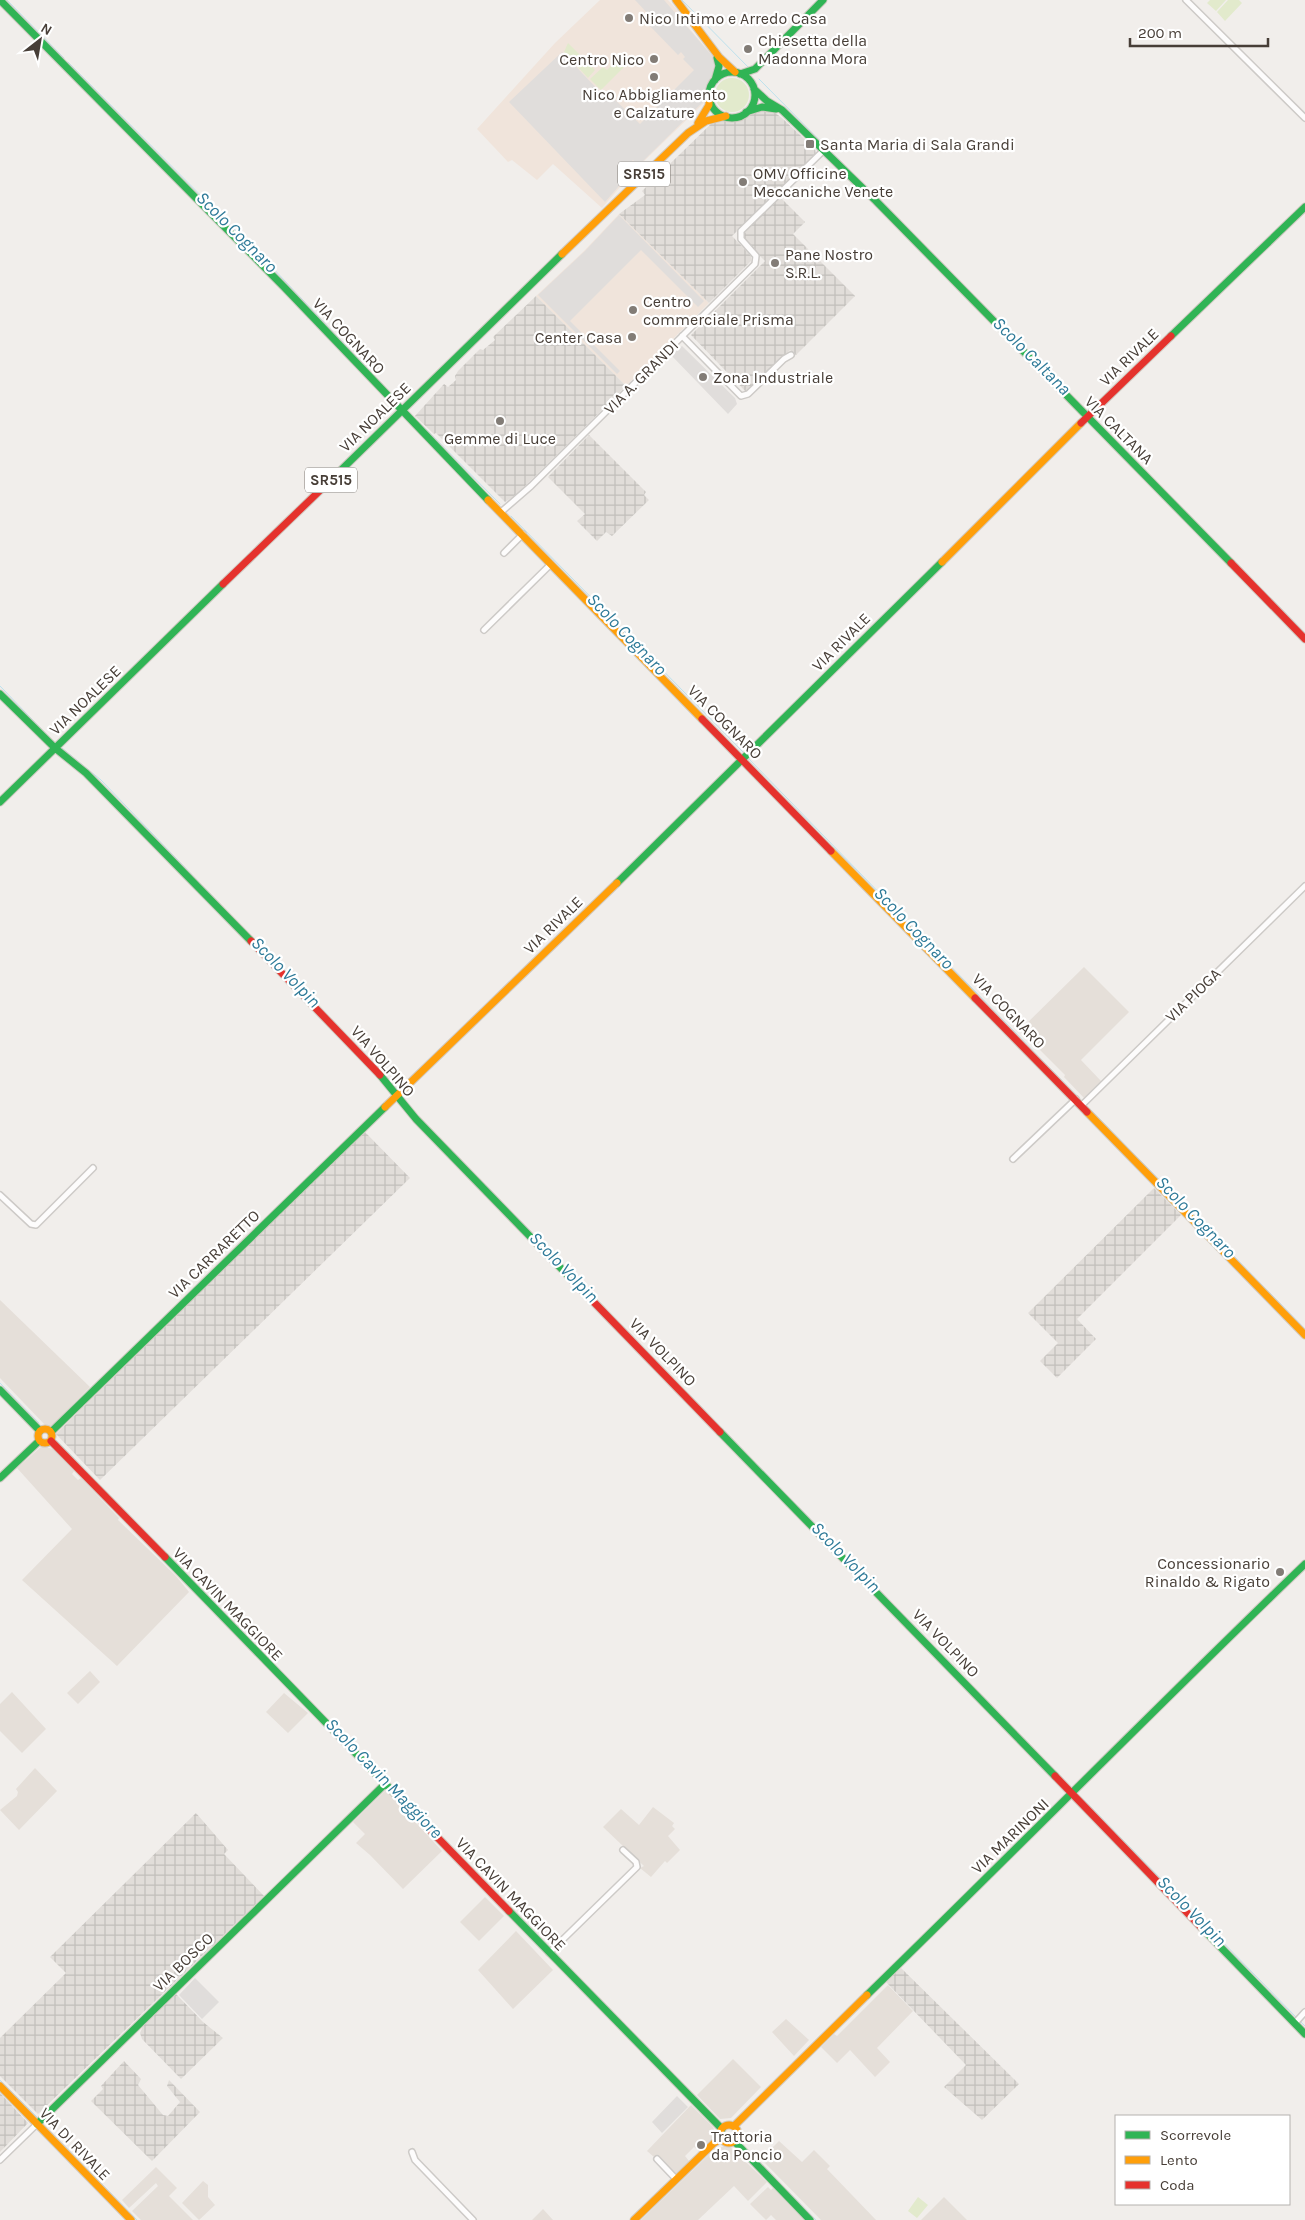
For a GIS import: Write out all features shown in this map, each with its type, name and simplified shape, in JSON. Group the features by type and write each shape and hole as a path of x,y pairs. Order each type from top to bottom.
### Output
{"street":[{"name":"VIA COGNARO","path":"0,0 284,287 401,411 1305,1335"},
{"path":"676,0 691,15 722,62 747,78 754,88"},
{"path":"715,80 724,74 755,69 823,0"},
{"path":"1186,0 1305,118"},
{"path":"714,50 719,66 715,80"},
{"path":"746,112 754,101 754,88 759,69 769,56"},
{"name":"VIA NOALESE","path":"695,128 704,115 715,80"},
{"name":"VIA CALTANA","path":"754,88 824,150 1089,415 1305,639"},
{"path":"710,96 714,109 726,116"},
{"name":"VIA CALTANA","path":"746,112 762,107 776,109 785,114"},
{"name":"VIA NOALESE","path":"0,802 655,163 695,128 712,118 736,117 746,112"},
{"name":"VIA A. GRANDI","path":"501,512 531,486 757,260 740,239 742,231 824,150"},
{"name":"VIA RIVALE","path":"399,1093 743,759 1089,415 1305,207"},
{"path":"682,336 741,396 748,394 784,359 791,355"},
{"path":"504,553 523,534"},
{"path":"484,630 551,564"},
{"name":"VIA VOLPINO","path":"0,694 55,748 75,763 116,803 371,1064 399,1093 422,1125 921,1636 1072,1795 1297,2021 1305,2034"},
{"name":"VIA PIOGA","path":"1082,1105 1305,886"},
{"name":"VIA CARRARETTO","path":"51,1432 399,1093"},
{"path":"1013,1159 1076,1099"},
{"path":"0,1195 32,1224 36,1225 93,1168"},
{"path":"0,1390 40,1431"},
{"path":"39,1441 44,1444 50,1441 51,1432 46,1429 40,1431"},
{"path":"39,1441 40,1431"},
{"path":"0,1478 39,1441"},
{"name":"VIA CAVIN MAGGIORE","path":"50,1441 551,1951 722,2129"},
{"name":"VIA MARINONI","path":"734,2126 1072,1795 1184,1680 1305,1564"},
{"name":"VIA BOSCO","path":"0,2160 385,1784"},
{"path":"551,1951 637,1867 636,1862 623,1850"},
{"path":"1297,2021 1305,2012"},
{"name":"VIA DI RIVALE","path":"0,2086 131,2220"},
{"path":"727,2125 734,2126 738,2134 734,2141 726,2142 722,2138 722,2129 727,2125"},
{"path":"634,2220 722,2138"},
{"path":"734,2141 810,2220"},
{"path":"412,2152 415,2160 473,2220"},
{"path":"656,2159 676,2179"}],"shaded area":[{"path":"600,0 668,0 684,17 682,20 713,56 717,72 709,85 706,101 641,164 637,166 631,164 625,170 626,180 602,208 553,164 537,180 512,160 508,162 477,129 555,43"},
{"path":"635,0 664,0 713,57 716,65 705,100 639,165 633,160 623,169 621,172 626,178 605,202 509,102 562,52 602,94 606,91 640,124 694,70 683,59 685,57 681,52 678,55 647,23 651,19 650,16"},
{"path":"760,110 774,112 782,118 815,149 816,154 732,236 751,256 751,261 709,303 619,214 645,195 642,191 715,120 739,120"},
{"path":"780,197 805,222 793,234 855,296 796,355 790,350 747,393 691,335 765,261 745,241 744,235 748,228"},
{"path":"619,214 709,303 626,386 536,296 584,251"},
{"path":"619,215 704,301 698,307 641,250 570,321 620,371 617,374 538,295 585,251"},
{"path":"536,296 626,386 516,495 505,502 436,433 434,434 415,416 444,384 448,387 456,380 455,376 458,371 480,349 483,350 495,340 493,337"},
{"name":"Zona Industriale","path":"682,346 735,398 737,404 728,414 671,355"},
{"path":"589,435 646,492 644,495 649,500 612,536 606,532 597,541 577,521 585,514 548,477"},
{"path":"1084,967 1129,1012 1081,1060 1101,1081 1084,1098 1064,1077 1065,1075 1020,1030"},
{"path":"364,1131 410,1178 100,1480 56,1434"},
{"path":"1154,1188 1181,1215 1077,1319 1096,1339 1057,1378 1040,1361 1058,1343 1028,1313"},
{"path":"0,1300 90,1387 52,1426 46,1426 0,1378"},
{"path":"42,1446 53,1449 74,1471 72,1474 78,1480 81,1478 119,1518 118,1520 176,1576 189,1592 117,1666 22,1580 72,1529 17,1468"},
{"path":"90,1671 100,1682 78,1704 67,1693"},
{"path":"12,1692 46,1729 22,1753 0,1731 0,1704"},
{"path":"284,1693 308,1713 288,1733 266,1712"},
{"path":"35,1768 57,1791 19,1830 0,1810 17,1796 18,1792 16,1789"},
{"path":"386,1790 442,1851 403,1889 356,1843 365,1834 353,1822"},
{"path":"653,1807 674,1823 672,1826 675,1829 668,1836 680,1850 667,1863 665,1861 651,1877 640,1868 644,1866 603,1827 621,1809 639,1825"},
{"path":"196,1813 228,1850 224,1854 264,1896 38,2114 0,2076 0,2038 66,1973 50,1957"},
{"path":"485,1897 504,1916 479,1941 460,1922"},
{"path":"516,1931 553,1970 513,2009 478,1970"},
{"path":"901,1968 1019,2084 982,2120 944,2087 966,2065 886,1982"},
{"path":"195,1978 219,2002 202,2019 179,1995"},
{"path":"888,1985 913,2011 877,2048 890,2062 875,2077 850,2050 837,2063 821,2047 834,2034 837,2036"},
{"path":"176,1994 203,2022 223,2038 181,2079 142,2039 140,2033 143,2026"},
{"path":"786,2019 809,2040 794,2056 772,2032"},
{"path":"733,2059 761,2087 731,2118 720,2119 697,2095"},
{"path":"124,2061 141,2079 138,2085 163,2115 168,2116 180,2102 167,2086 169,2080 200,2112 152,2161 91,2101 103,2089 101,2086"},
{"path":"0,2093 28,2123 0,2152"},
{"path":"677,2096 688,2107 662,2133 652,2122"},
{"path":"691,2105 713,2127 716,2135 699,2151 694,2147 685,2156 689,2161 675,2175 647,2151"},
{"path":"779,2141 802,2162 814,2150 830,2166 827,2169 876,2220 821,2220 761,2159"},
{"path":"728,2145 767,2182 748,2201 734,2186 698,2220 641,2220 715,2149"},
{"path":"156,2167 177,2188 169,2196 193,2220 141,2220 132,2211 158,2186 156,2183 129,2208 122,2200"},
{"path":"203,2181 208,2185 208,2197 215,2205 199,2220 182,2203"},
{"path":"768,2187 771,2190 773,2188 804,2220 776,2220 771,2215 766,2220 750,2204"},
{"path":"944,2197 967,2220 921,2220"},
{"path":"543,2209 553,2220 532,2220"}],"green space":[{"path":"1210,0 1226,0 1216,11 1207,3"},
{"path":"1228,0 1239,0 1242,3 1225,21 1217,12"},
{"path":"568,43 595,70 588,78 564,52"},
{"path":"618,59 625,66 601,90 590,79 603,67 607,70"},
{"path":"732,78 739,79 744,83 748,88 748,102 744,107 739,111 732,112 725,111 720,107 716,102 715,95 716,88 720,83 725,79"},
{"path":"918,2197 928,2205 917,2218 908,2211"}],"waterway":[{"name":"Scolo Cognaro","path":"7,0 64,58"},
{"name":"Scolo Caltana","path":"682,0 748,67"},
{"name":"Scolo Cognaro","path":"68,62 269,264 402,405"},
{"name":"Scolo Caltana","path":"759,79 862,183"},
{"name":"Scolo Caltana","path":"1004,327 1089,413"},
{"name":"Scolo Caltana","path":"1092,416 1305,633"},
{"name":"Scolo Cognaro","path":"414,417 500,504"},
{"name":"Scolo Cognaro","path":"511,516 743,752"},
{"name":"Scolo Volpin","path":"0,686 55,743"},
{"name":"Scolo Volpin","path":"62,748 101,780 321,1009"},
{"name":"Scolo Cognaro","path":"748,758 1081,1100"},
{"name":"Scolo Volpin","path":"376,1065 398,1090"},
{"name":"Scolo Cognaro","path":"1086,1105 1305,1329"},
{"name":"Scolo Volpin","path":"426,1124 1069,1785"},
{"name":"Scolo Cavin Maggiore","path":"0,1383 39,1423"},
{"name":"Scolo Cavin Maggiore","path":"57,1441 300,1692"},
{"name":"Scolo Volpin","path":"1080,1796 1296,2017"},
{"name":"Scolo Volpin","path":"1299,2020 1305,2026"},
{"path":"0,2080 38,2118"},
{"path":"43,2124 137,2220"},
{"name":"Scolo Cavin Maggiore","path":"748,2150 816,2220"}],"traffic: fast":[{"path":"0,0 284,287 488,500"},
{"path":"740,74 755,69 823,0"},
{"path":"715,80 719,66 717,58"},
{"path":"732,72 745,76 751,82 755,95 751,108 745,114 732,118 719,114 713,108 709,95 713,82 719,76 732,72"},
{"path":"754,89 767,101 782,110 876,201 1231,563"},
{"path":"746,112 762,107 776,109"},
{"path":"1171,336 1305,207"},
{"path":"337,474 562,254"},
{"path":"617,883 942,562"},
{"path":"0,802 223,584"},
{"path":"0,694 55,748 86,773 251,941"},
{"path":"380,1075 416,1119 586,1294"},
{"path":"51,1432 385,1107"},
{"path":"0,1390 40,1431"},
{"path":"720,1432 1055,1776"},
{"path":"0,1478 39,1441"},
{"path":"165,1557 401,1800"},
{"path":"867,1995 1305,1564"},
{"path":"37,2124 385,1784"},
{"path":"509,1911 722,2129"},
{"path":"1201,1927 1305,2034"},
{"path":"734,2141 810,2220"}],"traffic: slow":[{"path":"676,0 719,57 735,72"},
{"path":"698,123 709,105 709,98"},
{"path":"562,254 688,133 706,121 726,116"},
{"path":"942,562 1081,423"},
{"path":"488,500 702,719"},
{"path":"831,851 975,998"},
{"path":"385,1107 617,883"},
{"path":"1087,1112 1305,1335"},
{"path":"42,1429 48,1429 52,1436 48,1443 42,1443 38,1439 38,1433 42,1429"},
{"path":"734,2126 867,1995"},
{"path":"0,2086 131,2220"},
{"path":"729,2125 735,2128 738,2134 735,2140 729,2143 723,2140 720,2134 723,2128 729,2125"},
{"path":"634,2220 714,2143 722,2138"}],"traffic: jam":[{"path":"1081,423 1171,336"},
{"path":"223,584 337,474"},
{"path":"1231,563 1305,639"},
{"path":"702,719 831,851"},
{"path":"251,941 380,1075"},
{"path":"975,998 1087,1112"},
{"path":"586,1294 720,1432"},
{"path":"51,1441 165,1557"},
{"path":"1055,1776 1201,1927"},
{"path":"401,1800 509,1911"}],"place":[{"name":"Nico Intimo e Arredo Casa","path":"629,18"},
{"name":"Chiesetta della Madonna Mora","path":"748,49"},
{"name":"Centro Nico","path":"654,59"},
{"name":"Nico Abbigliamento e Calzature","path":"654,77"},
{"name":"Santa Maria di Sala Grandi","path":"810,144"},
{"name":"OMV Officine Meccaniche Venete","path":"743,182"},
{"name":"Pane Nostro S.R.L.","path":"775,263"},
{"name":"Centro commerciale Prisma","path":"633,310"},
{"name":"Center Casa","path":"632,337"},
{"name":"Zona Industriale","path":"703,377"},
{"name":"Gemme di Luce","path":"500,421"},
{"name":"Concessionario Rinaldo & Rigato","path":"1280,1572"},
{"name":"Trattoria da Poncio","path":"701,2145"}]}
